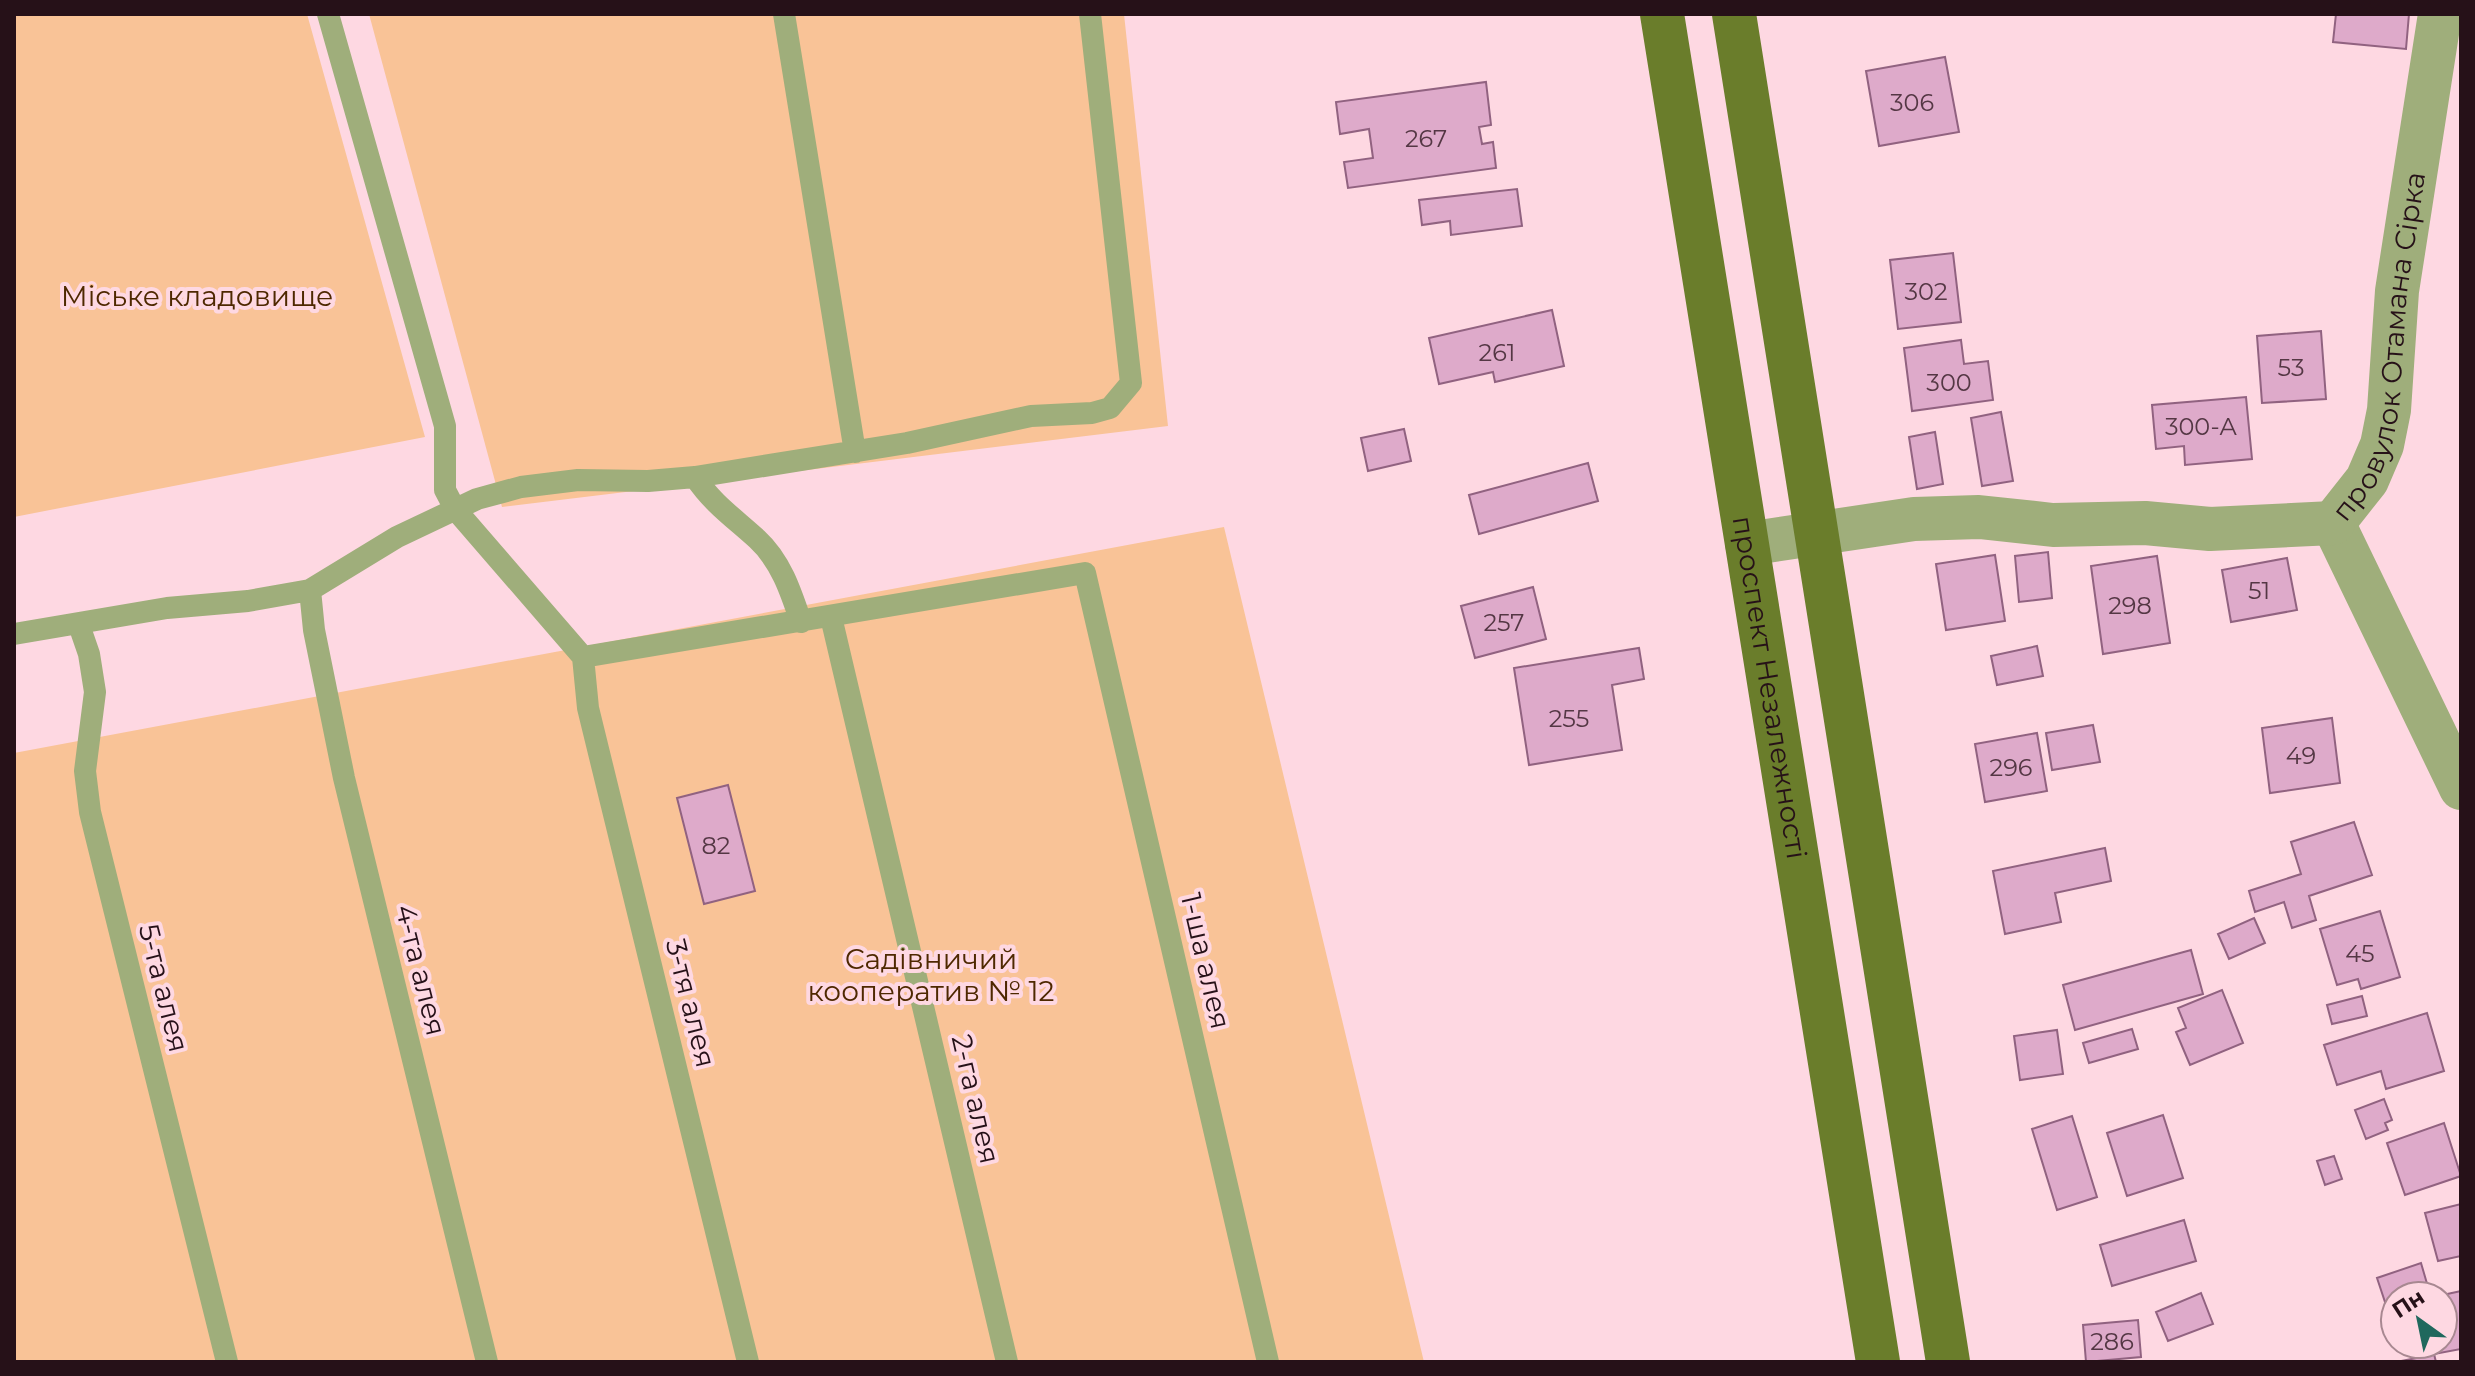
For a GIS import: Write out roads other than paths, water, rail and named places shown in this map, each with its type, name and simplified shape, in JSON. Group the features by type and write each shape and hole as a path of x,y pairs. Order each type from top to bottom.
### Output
{"main road":[{"name":"проспект Незалежності","path":"1662,14 1878,1362"},
{"path":"1734,14 1948,1362"}],"street":[{"name":"провулок Отамана Сірка","path":"2440,14 2397,291 2389,410 2382,445 2367,480 2333,523 2461,788"},
{"path":"1747,544 1914,519 1979,517 2053,525 2145,523 2210,529 2333,523"}],"lane":[{"path":"328,14 445,426 445,490 455,509 583,657 831,617"},
{"path":"784,14 855,452"},
{"path":"14,634 154,610 248,601 310,590 397,537 455,509 477,499 544,483 695,477 855,452 1031,416 1092,413 1110,408 1131,383 1090,14"},
{"path":"695,477 721,510 759,541 787,580 801,622"},
{"name":"1-ша алея","path":"831,617 1085,573 1268,1362"},
{"name":"4-та алея","path":"310,590 314,630 344,778 487,1362"},
{"name":"2-га алея","path":"831,617 1007,1362"},
{"name":"5-та алея","path":"79,625 89,654 95,692 85,771 90,812 227,1362"},
{"name":"3-тя алея","path":"583,657 588,708 748,1362"}],"park label":[{"name":"Міське кладовище","path":"197,296"},
{"name":"Садівничий кооператив № 12","path":"931,975"}]}
